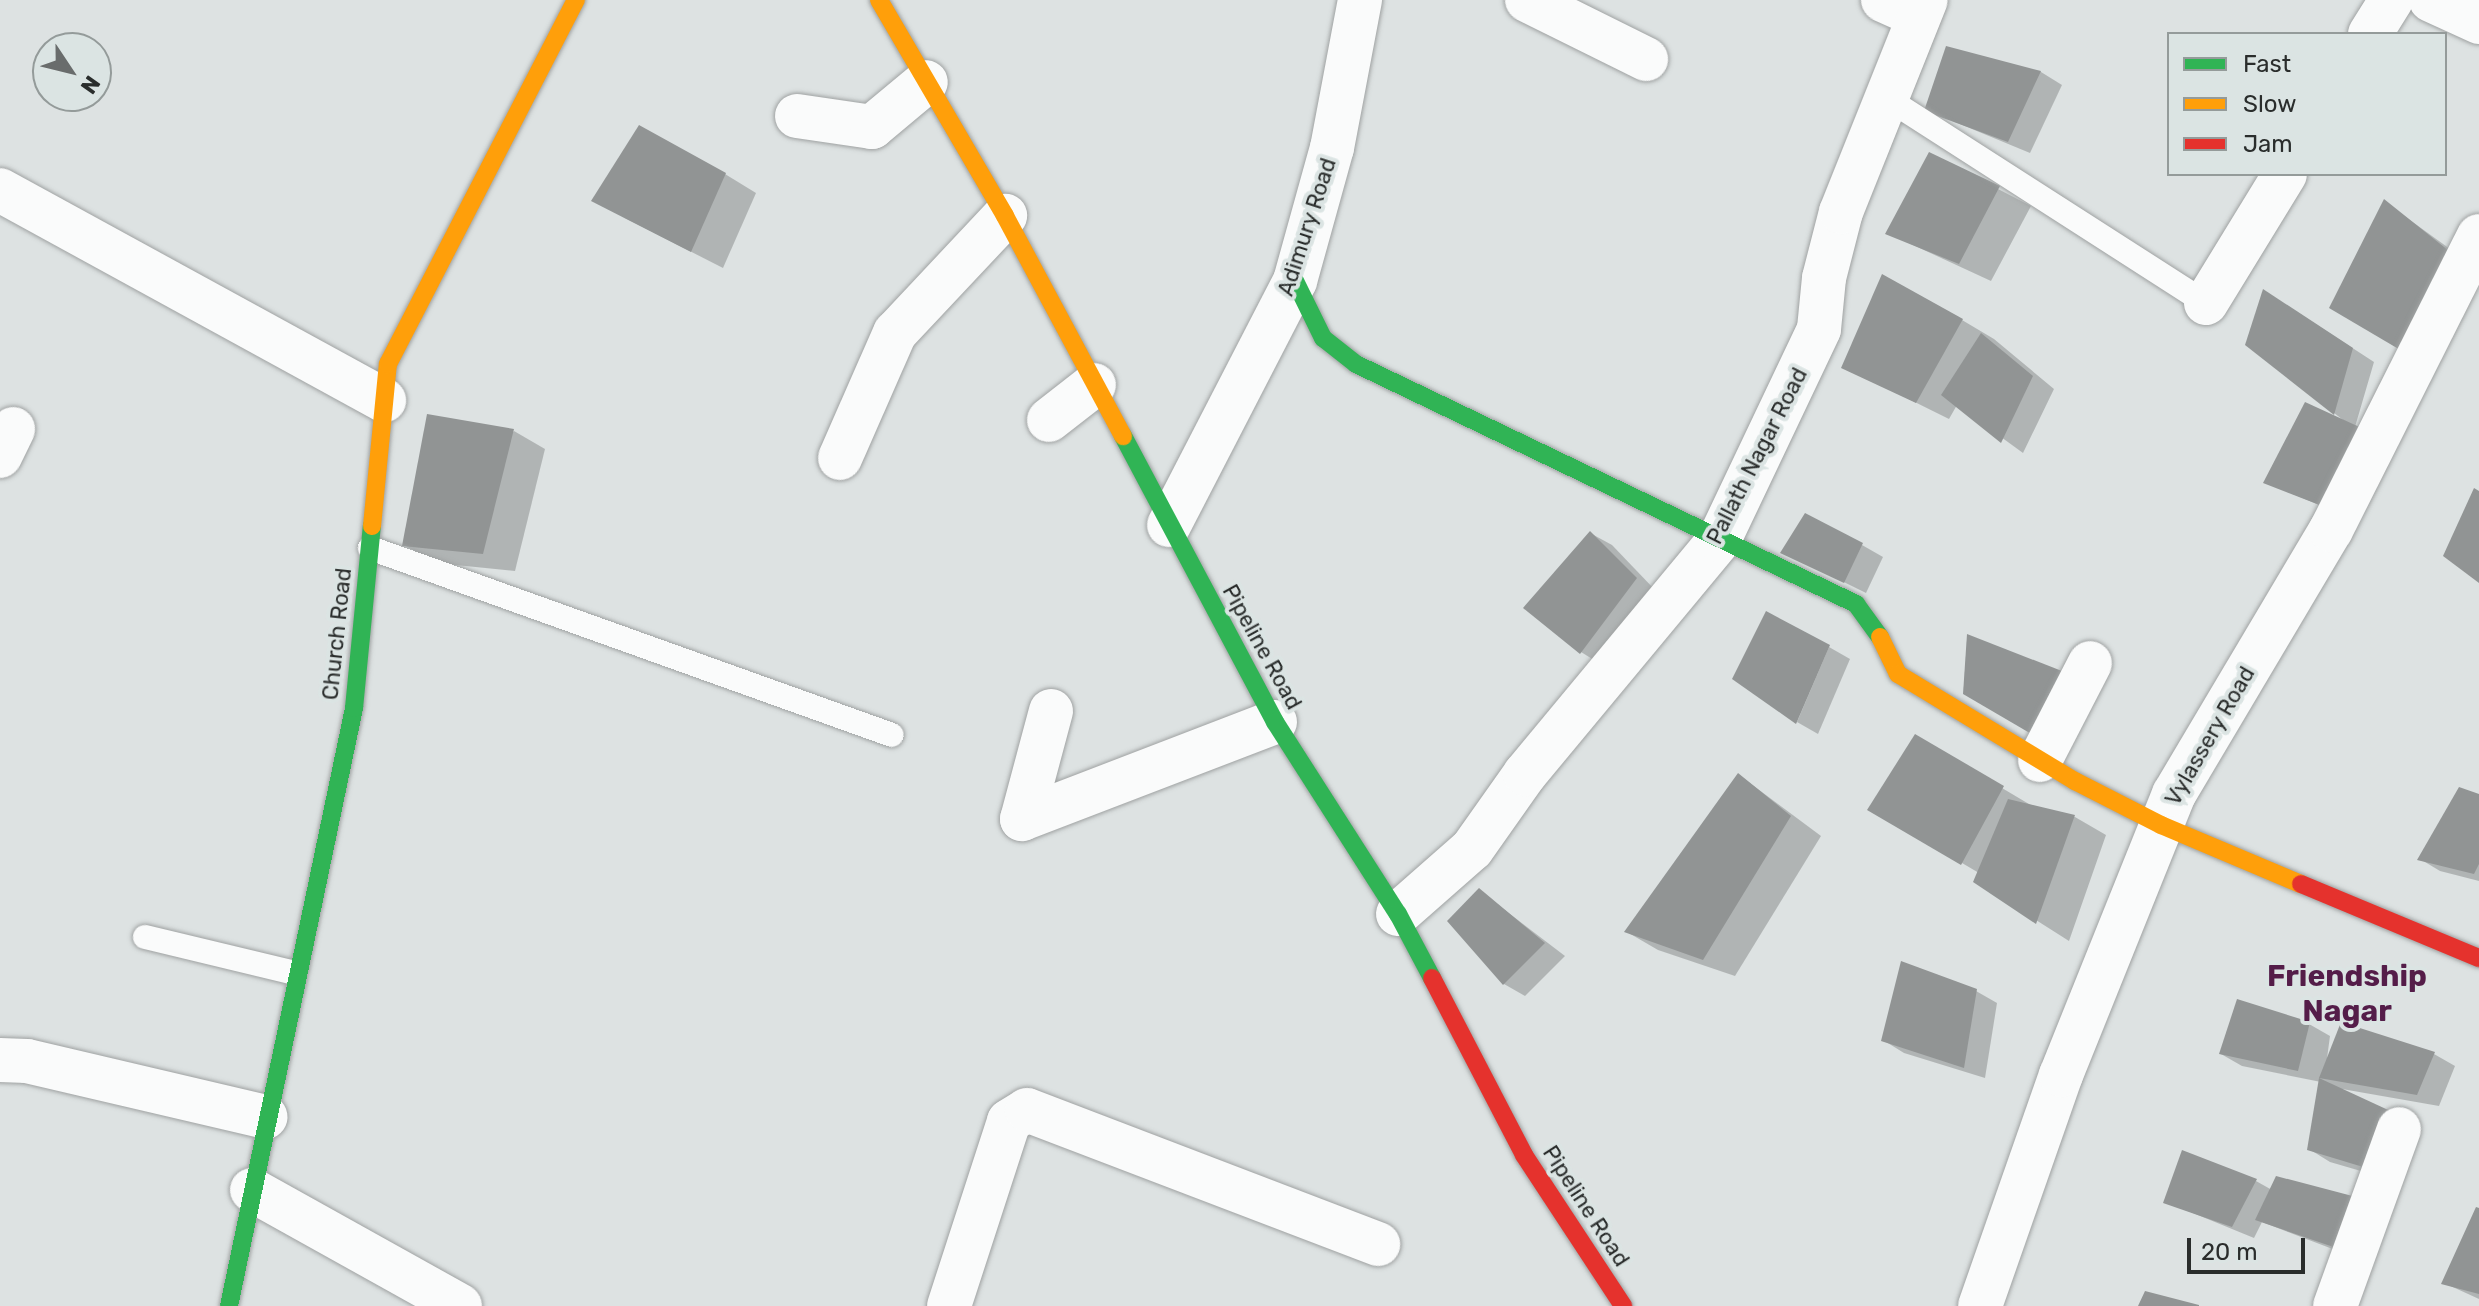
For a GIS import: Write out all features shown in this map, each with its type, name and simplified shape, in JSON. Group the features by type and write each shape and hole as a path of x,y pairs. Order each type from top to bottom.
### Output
{"street":[{"name":"Church Road","path":"229,1306 295,973 354,708 388,364 576,0"},
{"name":"Pipeline Road","path":"879,0 1005,216 1275,722 1398,914 1524,1155 1623,1306"},
{"name":"Adimury Road","path":"1169,525 1295,281 1332,148 1360,0"},
{"path":"1527,0 1646,59"},
{"path":"2371,32 2391,0"},
{"path":"2431,0 2479,22"},
{"name":"Pallath Nagar Road","path":"1398,914 1472,849 1525,774 1719,540 1819,329 1824,278 1841,212 1885,97 1909,5"},
{"path":"797,116 872,127 926,82"},
{"path":"2206,303 2284,176"},
{"path":"0,190 384,400"},
{"path":"840,458 895,333 1005,216"},
{"name":"Vylassery Road","path":"1980,1306 2061,1075 2174,794 2331,530 2479,236"},
{"path":"1295,281 1323,338 1356,364 1856,604 1875,625 1898,674 2040,760 2161,825 2479,958"},
{"path":"1049,420 1094,385"},
{"path":"2040,760 2090,663"},
{"path":"1051,711 1022,819 1275,722"},
{"path":"0,1060 27,1061 266,1117"},
{"path":"949,1306 1009,1121 1027,1110 1378,1244"},
{"path":"2335,1306 2399,1129"},
{"path":"252,1190 460,1306"}],"lane":[{"path":"1885,97 2206,303"},
{"path":"370,548 892,735"},
{"path":"145,937 295,973"}],"building":[{"path":"1946,46 2041,71 2008,142 1924,111"},
{"path":"639,125 726,173 691,252 591,201"},
{"path":"1929,152 2000,186 1959,264 1885,234"},
{"path":"2384,199 2449,251 2402,351 2329,308"},
{"path":"1882,274 1963,319 1916,403 1841,368"},
{"path":"2263,289 2353,348 2334,415 2245,345"},
{"path":"1981,333 2033,376 2001,443 1941,395"},
{"path":"2305,402 2366,430 2330,509 2263,483"},
{"path":"427,414 514,429 483,554 402,546"},
{"path":"2474,488 2479,491 2479,583 2443,556"},
{"path":"1805,513 1863,543 1844,583 1780,553"},
{"path":"1590,531 1637,578 1580,654 1523,608"},
{"path":"1766,611 1830,645 1796,724 1732,679"},
{"path":"1967,634 2067,673 2035,736 1963,694"},
{"path":"1915,734 2004,786 1961,865 1867,810"},
{"path":"1738,773 1791,816 1703,960 1624,932"},
{"path":"2459,787 2479,794 2479,864 2474,874 2417,860"},
{"path":"2008,799 2075,815 2036,924 1973,882"},
{"path":"1479,888 1545,943 1503,985 1447,921"},
{"path":"1901,961 1977,989 1964,1068 1881,1041"},
{"path":"2237,999 2310,1022 2298,1071 2219,1054"},
{"path":"2341,1022 2435,1052 2417,1095 2319,1078"},
{"path":"2319,1078 2399,1115 2373,1170 2307,1150"},
{"path":"2182,1150 2257,1179 2232,1227 2163,1203"},
{"path":"2276,1176 2360,1198 2351,1253 2255,1220"},
{"path":"2476,1207 2479,1208 2479,1294 2441,1284"},
{"path":"2145,1291 2199,1305 2199,1306 2138,1306"}],"traffic: fast":[{"path":"1295,281 1323,338 1356,364 1856,604 1880,637"},
{"path":"1123,436 1275,722 1398,914 1432,978"},
{"path":"229,1306 354,708 372,526"}],"traffic: slow":[{"path":"372,526 388,364 576,0"},
{"path":"879,0 1005,216 1123,436"},
{"path":"1880,637 1898,674 2075,781 2161,825 2301,884"}],"traffic: jam":[{"path":"2301,884 2479,958"},
{"path":"1432,978 1524,1155 1623,1306"}],"district":[{"name":"Friendship Nagar","path":"2347,993"}]}
